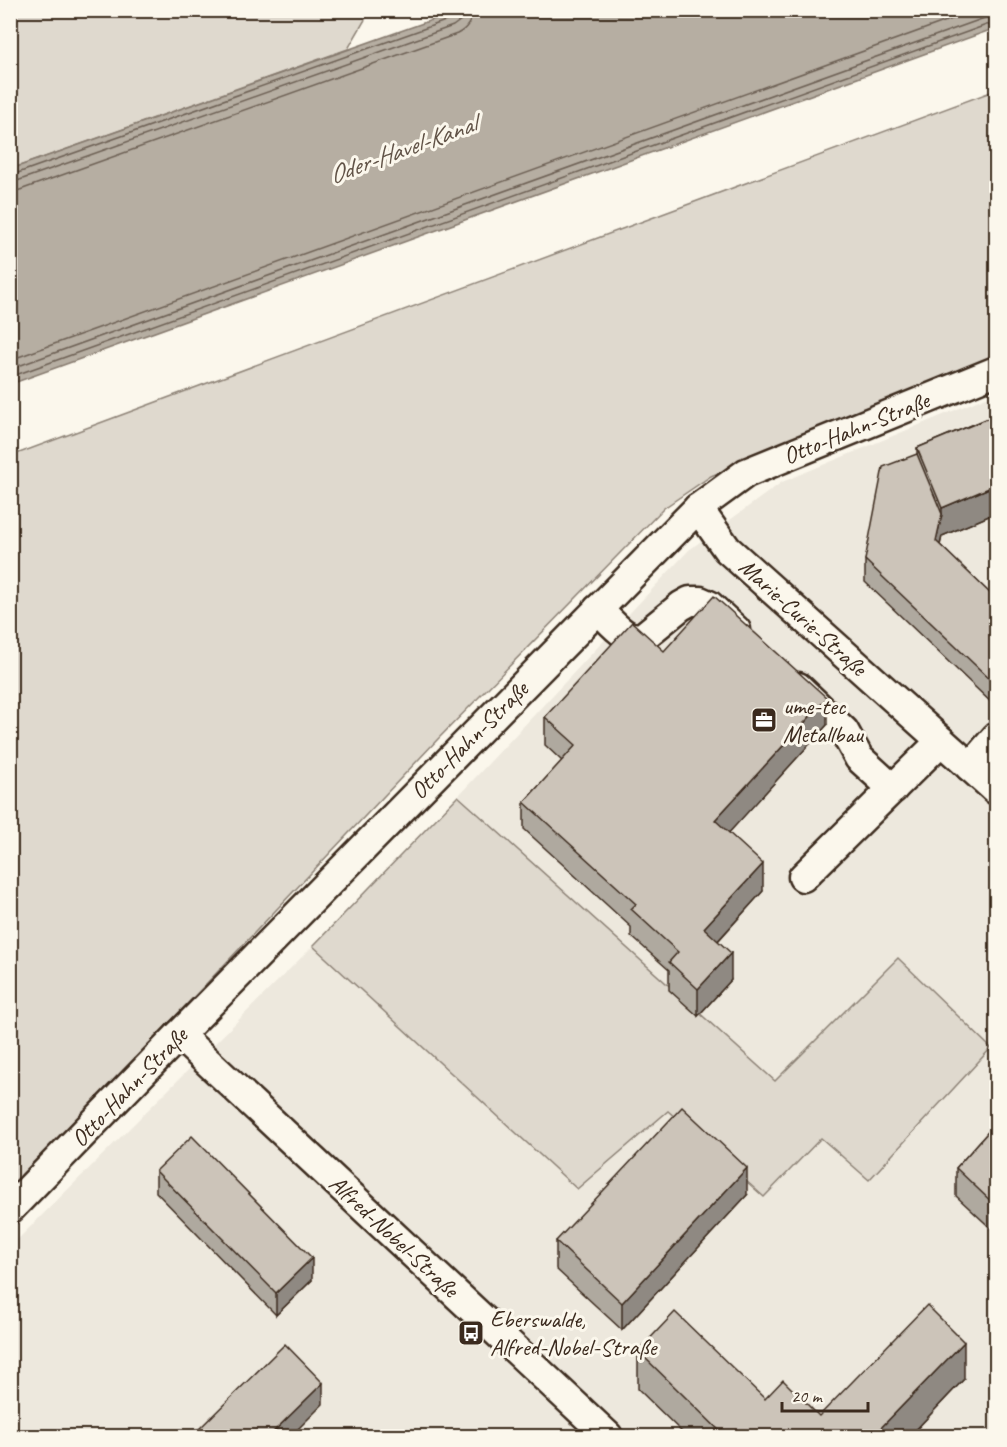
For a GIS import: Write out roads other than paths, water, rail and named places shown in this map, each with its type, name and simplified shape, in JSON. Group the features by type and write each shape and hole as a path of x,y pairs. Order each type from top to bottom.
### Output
{"street":[{"name":"Otto-Hahn-Straße","path":"10,1209 698,508 746,473 996,371"},
{"name":"Marie-Curie-Straße","path":"698,508 727,549 996,790"},
{"path":"598,609 621,631 637,639 644,636 681,606 690,601 700,601 709,605 751,644"},
{"path":"777,667 843,731 859,758 893,789"},
{"path":"970,767 996,737"},
{"path":"803,878 941,741"},
{"name":"Alfred-Nobel-Straße","path":"179,1035 608,1437"}],"water":[{"name":"Oder-Havel-Kanal","path":"996,10 996,28 11,384 11,169 457,11"}],"place":[{"name":"ume-tec Metallbau","path":"764,720"},
{"name":"Eberswalde, Alfred-Nobel-Straße","path":"471,1333"}]}
